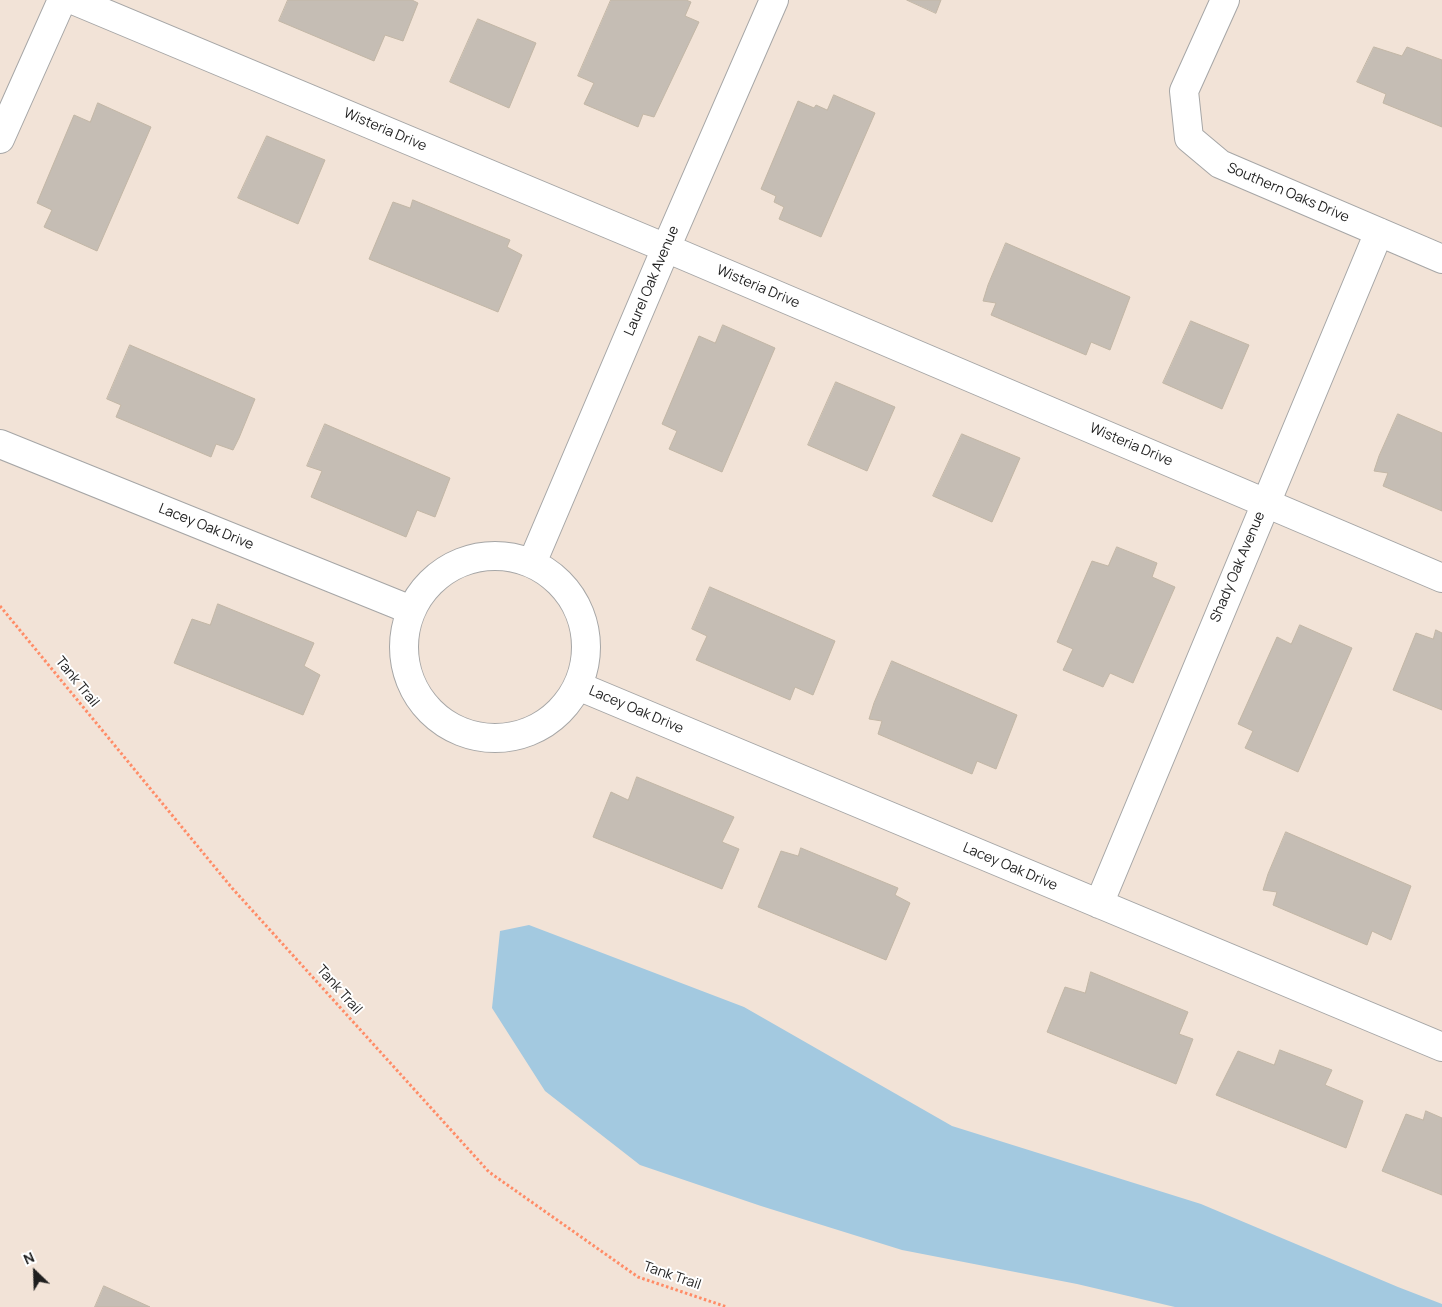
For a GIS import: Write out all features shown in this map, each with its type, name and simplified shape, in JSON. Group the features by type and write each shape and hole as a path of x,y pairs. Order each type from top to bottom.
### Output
{"street":[{"path":"0,139 62,0"},
{"name":"Wisteria Drive","path":"73,0 666,248 1442,578"},
{"name":"Laurel Oak Avenue","path":"532,563 774,0"},
{"name":"Southern Oaks Drive","path":"1221,1 1184,91 1189,138 1220,164 1442,259"},
{"name":"Shady Oak Avenue","path":"1099,904 1379,232"},
{"name":"Lacey Oak Drive","path":"0,444 411,610"},
{"path":"498,556 532,563 562,585 573,599 581,615 586,633 586,651 584,669 578,686 568,702 556,715 542,726 525,733 508,738 489,739 472,736 454,729 439,720 426,708 408,678 404,662 403,644 411,610 420,594 432,581 446,570 462,562 479,557 498,556"},
{"name":"Lacey Oak Drive","path":"578,686 1442,1047"}],"path":[{"name":"Tank Trail","path":"0,606 232,888 489,1172 638,1277 728,1307"}],"shaded area":[{"path":"0,0 1442,0 1442,1307 0,1307"}],"water":[{"path":"529,925 744,1007 952,1126 1201,1204 1442,1304 1442,1307 1175,1307 1077,1284 902,1250 761,1206 640,1165 545,1091 492,1008 500,931"}],"building":[{"path":"288,0 412,0 418,3 403,41 385,35 374,61 279,21"},
{"path":"611,0 686,0 691,2 685,16 699,22 654,117 643,114 638,127 584,104 594,83 578,76"},
{"path":"907,0 941,0 936,13"},
{"path":"478,19 536,43 509,108 450,82"},
{"path":"1374,47 1402,56 1407,47 1442,60 1442,127 1383,103 1386,94 1357,82"},
{"path":"834,95 875,113 821,237 779,219 784,207 774,202 776,196 761,189 798,101 814,108 816,105 827,110"},
{"path":"98,103 151,127 97,251 44,227 52,210 37,203 74,115 90,122"},
{"path":"267,136 325,160 298,224 238,198"},
{"path":"413,200 510,240 507,247 522,255 498,312 369,259 393,202 410,208"},
{"path":"1006,243 1130,297 1110,350 1091,342 1086,355 991,315 996,303 983,301"},
{"path":"1191,321 1249,345 1222,409 1163,383"},
{"path":"723,325 775,348 722,472 669,449 677,431 662,424 699,336 715,343"},
{"path":"130,345 255,399 233,450 216,444 211,457 116,417 121,405 107,399"},
{"path":"836,382 895,407 867,471 808,445"},
{"path":"1398,414 1442,433 1442,511 1383,486 1388,473 1374,471"},
{"path":"325,424 450,478 435,517 417,510 406,537 311,497 322,471 307,466"},
{"path":"962,434 1020,458 992,522 933,496"},
{"path":"1117,547 1157,563 1152,577 1175,587 1133,683 1110,673 1103,687 1063,670 1073,649 1057,642 1092,561 1108,566"},
{"path":"710,587 835,641 813,695 795,687 790,700 696,660 707,636 692,629"},
{"path":"218,604 314,643 304,666 320,675 303,715 174,663 192,619 210,625"},
{"path":"1300,625 1352,648 1298,772 1245,748 1253,731 1238,724 1277,637 1291,644"},
{"path":"1436,630 1442,633 1442,710 1393,690 1416,633 1433,639"},
{"path":"892,661 1017,715 996,769 977,761 972,774 878,734 882,721 869,719"},
{"path":"637,777 734,817 722,842 739,849 722,889 593,837 611,792 628,800"},
{"path":"1286,832 1411,886 1391,940 1372,931 1367,945 1273,905 1277,892 1263,890"},
{"path":"801,848 898,888 895,895 910,903 886,960 758,907 781,851 798,856"},
{"path":"1091,972 1188,1012 1179,1034 1193,1039 1176,1084 1047,1032 1065,987 1085,993"},
{"path":"1280,1050 1332,1070 1325,1085 1363,1101 1346,1148 1216,1095 1238,1051 1274,1065"},
{"path":"1426,1111 1442,1118 1442,1195 1382,1171 1406,1114 1423,1120"},
{"path":"104,1286 150,1307 95,1307"}]}
